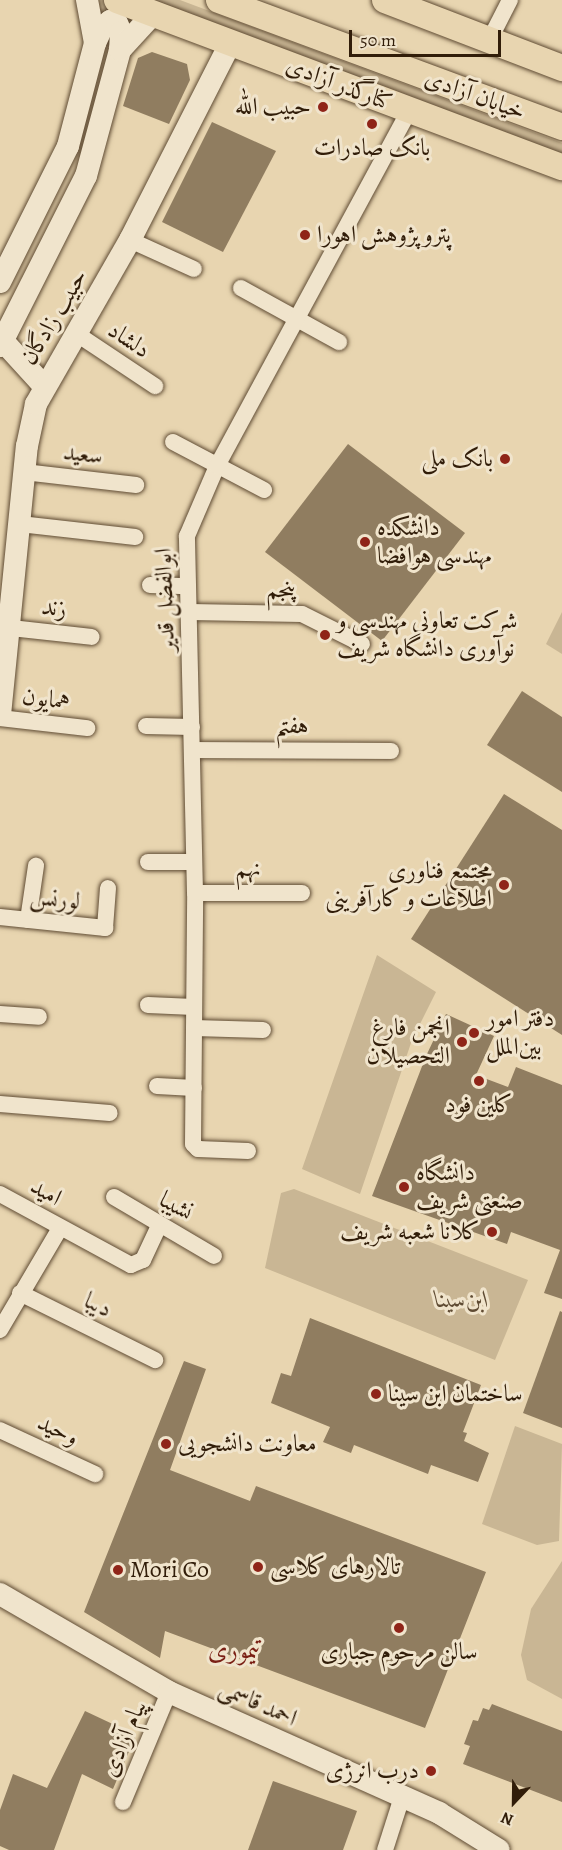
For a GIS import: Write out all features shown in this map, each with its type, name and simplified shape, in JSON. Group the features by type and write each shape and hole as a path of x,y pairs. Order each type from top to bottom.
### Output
{"main road":[{"name":"کنارگذر آزادی","path":"117,0 562,167"},
{"name":"خیابان آزادی","path":"219,0 562,127"},
{"path":"385,0 562,69"}],"street":[{"path":"87,0 95,44"},
{"path":"489,41 510,0"},
{"path":"120,50 153,14"},
{"path":"36,279 4,265 68,146 95,44 102,28 110,21 117,23 121,32 120,50 93,158 36,279 1,344 44,386"},
{"name":"حبیب زادگان","path":"0,716 8,618 32,421 44,386 77,334 130,240 230,44"},
{"name":"ابوالفضل قدیر","path":"248,1151 198,1149 193,1144 195,892 188,528 217,466 409,111"},
{"path":"130,240 194,269"},
{"path":"241,288 339,342"},
{"name":"دلشاد","path":"77,334 155,386"},
{"path":"173,442 264,490"},
{"name":"سعید","path":"24,472 136,485"},
{"path":"20,524 135,537"},
{"path":"150,585 188,586"},
{"name":"پنجم","path":"190,612 302,614 362,644"},
{"name":"زند","path":"8,618 92,636"},
{"name":"همایون","path":"0,716 87,728"},
{"path":"146,726 192,727"},
{"name":"هفتم","path":"192,750 392,751"},
{"path":"148,862 194,862"},
{"path":"28,920 36,866"},
{"name":"لورنس","path":"0,917 105,928 108,888"},
{"name":"نهم","path":"195,892 302,893"},
{"path":"148,1005 195,1007"},
{"path":"0,1014 39,1017"},
{"path":"194,1028 263,1030"},
{"path":"158,1086 194,1088"},
{"path":"0,1104 110,1113"},
{"name":"امید","path":"0,1194 60,1228 0,1330"},
{"name":"نشیبا","path":"114,1197 214,1256"},
{"path":"60,1228 131,1265 143,1260 159,1224"},
{"name":"دیبا","path":"20,1293 155,1360"},
{"name":"وحید","path":"0,1430 95,1474"},
{"name":"احمد قاسمی","path":"0,1594 169,1692 465,1827 498,1850"},
{"name":"پیام آزادی","path":"123,1802 169,1692"},
{"path":"385,1850 402,1797"}],"green space":[{"path":"150,0 180,0 562,143 562,154"},
{"path":"562,612 562,654 546,644"},
{"path":"377,955 436,992 412,1040 360,1194 302,1169"},
{"name":"ابن‌سینا","path":"294,1189 528,1280 495,1360 265,1268 281,1193"},
{"path":"515,1426 562,1444 559,1541 537,1545 482,1524"},
{"path":"562,1561 562,1699 527,1680 521,1655 531,1609"}],"building":[{"path":"152,52 187,64 190,80 169,124 123,106 138,58"},
{"path":"212,122 276,151 223,252 162,222"},
{"name":"دانشکده مهندسی هوافضا","path":"348,444 465,533 382,641 265,552"},
{"path":"522,691 562,717 562,792 487,745"},
{"name":"مجتمع فناوری اطلاعات و کارآفرینی","path":"504,794 562,830 562,1035 411,939"},
{"path":"446,1014 494,1036 476,1075 508,1087 516,1067 562,1085 562,1299 544,1293 560,1250 511,1232 507,1244 372,1196 426,1056"},
{"path":"560,1311 562,1312 562,1428 523,1413"},
{"name":"ساختمان ابن سینا","path":"310,1318 481,1385 463,1432 467,1433 464,1441 489,1453 478,1482 431,1465 428,1474 354,1445 351,1453 323,1442 330,1427 271,1403 281,1373 291,1376"},
{"path":"184,1361 206,1369 170,1470 250,1501 256,1486 486,1572 425,1728 165,1631 160,1658 84,1612"},
{"path":"492,1704 562,1731 562,1802 463,1764 470,1746 464,1744 473,1720 478,1721 483,1708 489,1710"},
{"path":"85,1711 136,1735 113,1789 82,1774 54,1850 9,1850 0,1846 0,1810 13,1774 47,1788"},
{"path":"273,1781 357,1811 343,1850 248,1850"}],"place":[{"name":"حبیب الله","path":"323,107"},
{"name":"بانک صادرات","path":"372,124"},
{"name":"پترو پژوهش اهورا","path":"305,235"},
{"name":"بانک ملی","path":"505,459"},
{"name":"دانشکده مهندسی هوافضا","path":"365,542"},
{"name":"شرکت تعاونی مهندسی و نوآوری دانشگاه شریف","path":"325,635"},
{"name":"مجتمع فناوری اطلاعات و کارآفرینی","path":"504,885"},
{"name":"دفتر امور بین‌الملل","path":"474,1033"},
{"name":"انجمن فارغ التحصیلان","path":"462,1042"},
{"name":"کلین فود","path":"479,1081"},
{"name":"دانشگاه صنعتی شریف","path":"404,1187"},
{"name":"کلانا شعبه شریف","path":"492,1232"},
{"name":"ساختمان ابن سینا","path":"376,1394"},
{"name":"معاونت دانشجویی","path":"166,1444"},
{"name":"تالارهای کلاسی","path":"258,1567"},
{"name":"Mori Co","path":"118,1570"},
{"name":"سالن مرحوم جباری","path":"399,1628"},
{"name":"درب انرژی","path":"431,1771"}],"district":[{"name":"تیموری","path":"234,1650"}]}
